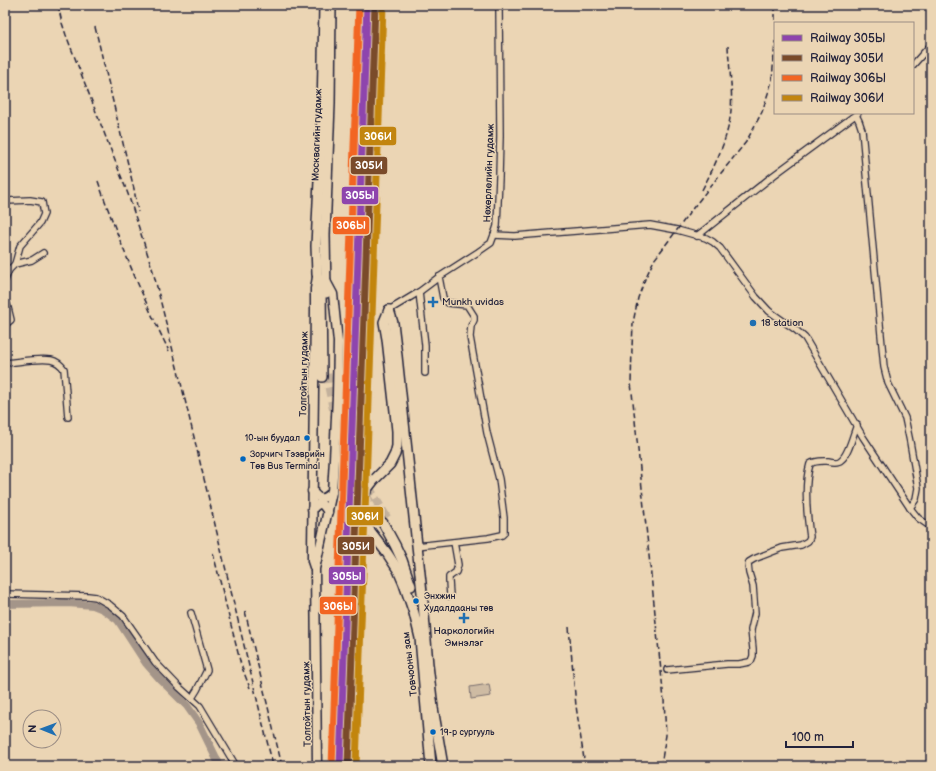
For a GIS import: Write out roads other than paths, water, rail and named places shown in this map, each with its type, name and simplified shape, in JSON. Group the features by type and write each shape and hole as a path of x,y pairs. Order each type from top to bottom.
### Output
{"highway":[{"name":"Москвагийн гудамж","path":"324,5 322,115 316,246 316,262 321,289 324,376 326,281 325,235 330,104 331,5"},
{"name":"Товчооны зам","path":"389,310 384,322 388,339 397,431 397,446 390,464 367,489 363,500 362,511 367,527 398,570 412,608 420,638 431,766"},
{"name":"Товчооны зам","path":"389,310 393,323 397,356 431,686 443,766"},
{"path":"412,608 414,603 413,593 402,560 386,522 404,551 418,593 422,598"}],"main road":[{"name":"Толгойтын гудамж","path":"315,569 312,555 312,490 315,310 318,274"},
{"name":"Толгойтын гудамж","path":"317,766 315,569 332,492 338,342 333,294 326,281"},
{"path":"312,490 316,496 320,498 325,498 332,492"},
{"path":"312,509 317,504 320,504 328,512"}],"street":[{"name":"Нөхөрлөлийн гудамж","path":"389,310 419,292 478,252 491,242 494,235 497,226 499,170 499,5"},
{"path":"914,64 931,46"},
{"path":"697,236 774,175 857,114 862,130 884,367 888,384 901,409 906,423 917,482 917,494 910,508"},
{"path":"5,202 30,200 42,202 44,214 40,223 20,246 15,264 9,270 5,280"},
{"path":"494,235 515,236 650,225 706,238 713,242 720,248 756,298 769,311 805,338 863,437 910,508 918,518 931,527"},
{"path":"15,264 32,260 43,253"},
{"path":"417,546 488,538 502,535 504,533 504,518 499,479 487,433 470,337 474,316 467,305 448,303 443,298 439,277"},
{"path":"419,292 425,345 425,372"},
{"path":"5,302 7,304 11,320 5,325"},
{"path":"5,364 31,360 52,360 59,364 64,369 68,417"},
{"path":"667,670 739,664 751,661 753,649 751,630 755,613 753,586 748,564 754,558 782,548 801,545 808,541 810,537 807,474 810,464 822,461 836,462 842,460 857,425"},
{"path":"450,596 449,577 456,572 458,565 454,542"},
{"path":"5,594 88,596 96,597 110,605 123,616 155,662 200,706 236,766"},
{"path":"192,613 207,670 192,698"}],"waterway":[{"path":"5,604 68,603 93,605 103,609 118,620 146,663 187,706 199,723 220,766"}],"tunnel":[{"path":"327,374 334,412 349,454 388,520"},
{"path":"340,448 351,472 375,510"}],"railway":[{"path":"58,5 66,35 128,194 153,271 273,766"},
{"path":"775,5 775,22"},
{"path":"95,27 134,189 138,212"},
{"path":"702,190 723,146 730,118 731,91 728,46"},
{"path":"660,766 666,735 664,700 631,383 633,323 638,298 654,260 693,208 746,142 762,112 772,81 774,54"},
{"path":"98,181 131,267 169,351"},
{"path":"213,553 241,665 250,688"},
{"path":"245,611 282,766"},
{"path":"569,627 576,706 585,766"},
{"path":"903,764 931,765"}],"rail line":[{"name":"306Ы","path":"332,766 359,5"},
{"name":"305Ы","path":"340,766 367,5"},
{"name":"305И","path":"348,766 375,5"},
{"name":"306И","path":"356,766 383,6"}],"place":[{"name":"Munkh uvidas","path":"433,302"},
{"name":"18 station","path":"753,323"},
{"name":"10-ын буудал","path":"307,438"},
{"name":"Зорчигч Тээврийн Төв Bus Terminal","path":"243,459"},
{"name":"Энхжин Худалдааны төв","path":"416,601"},
{"name":"Наркологийн Эмнэлэг","path":"464,618"},
{"name":"19-р сургууль","path":"433,732"}]}
